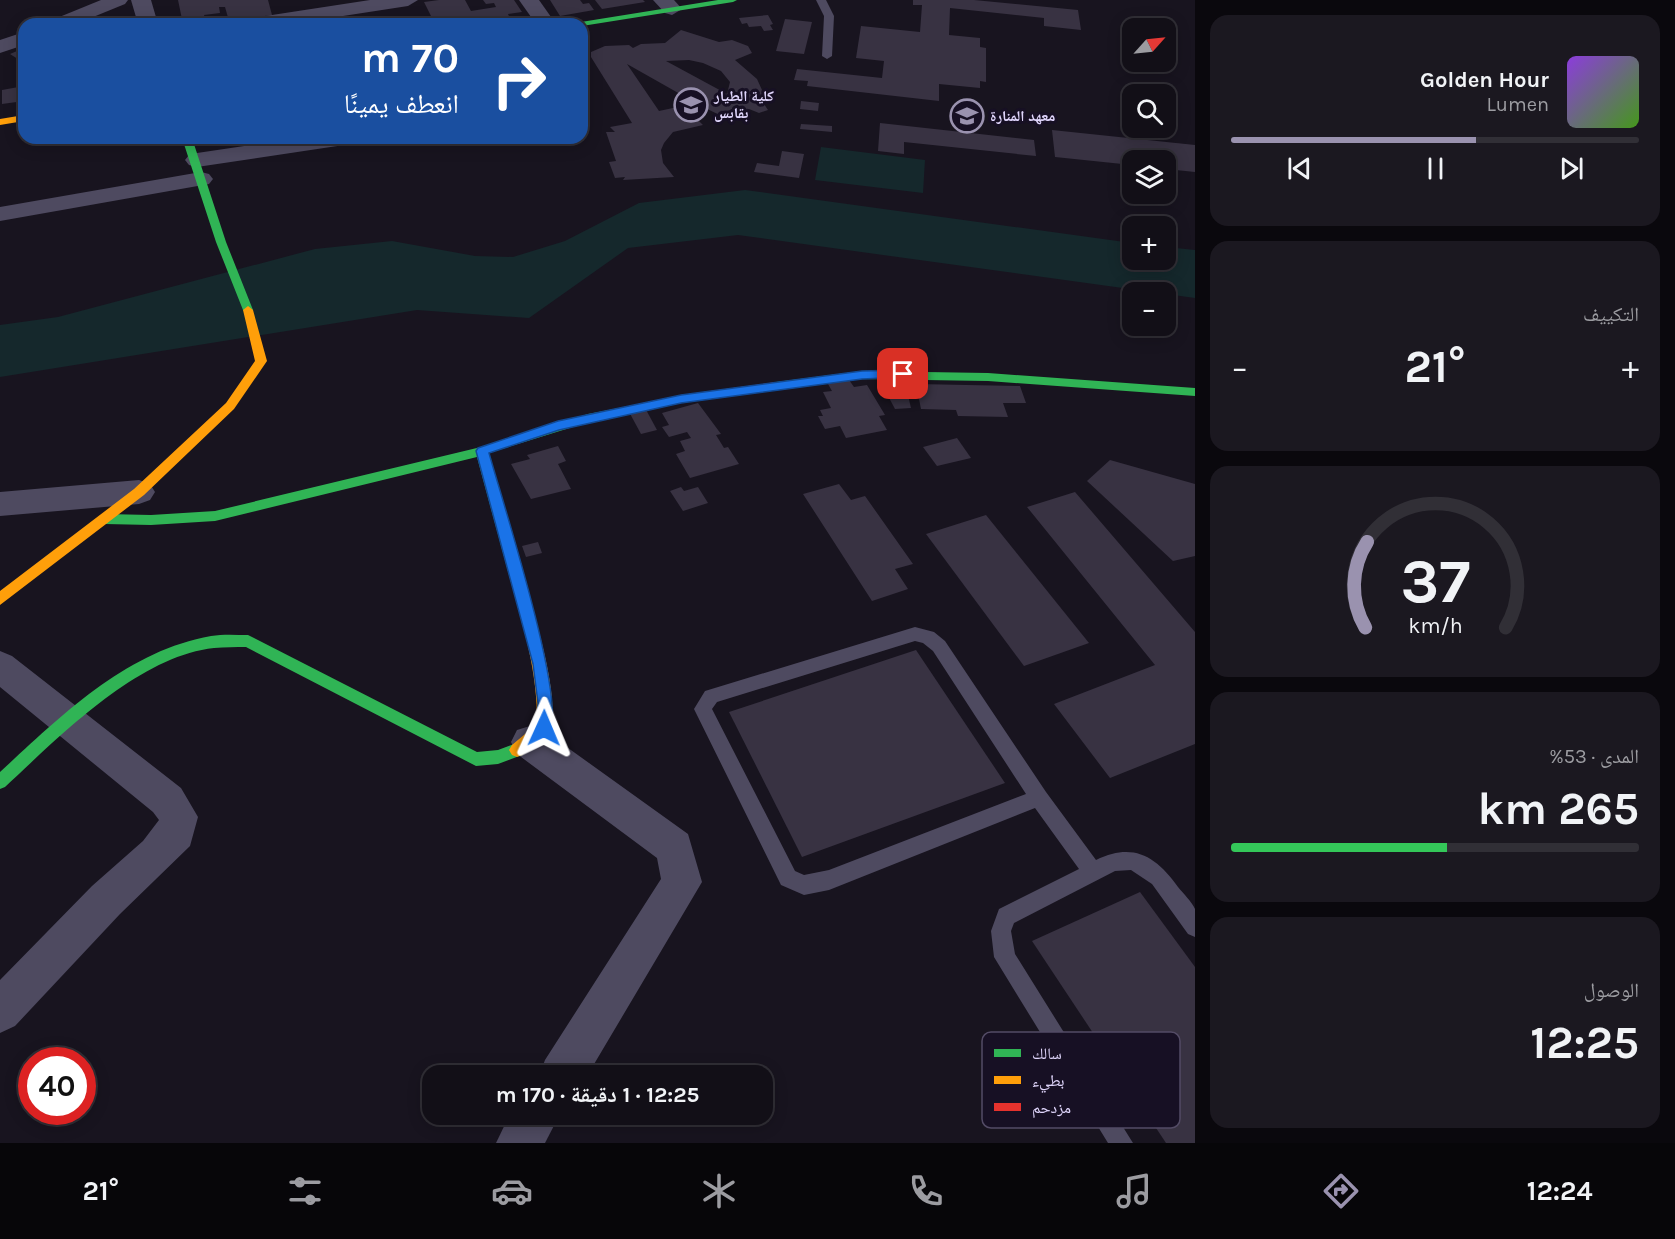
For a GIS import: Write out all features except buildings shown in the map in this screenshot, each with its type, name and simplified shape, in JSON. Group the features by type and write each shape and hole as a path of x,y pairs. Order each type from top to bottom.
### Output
{"street":[{"path":"74,18 118,0"},
{"path":"274,0 281,18"},
{"path":"529,0 542,18"},
{"path":"588,22 668,5 733,0"},
{"path":"146,1 147,18"},
{"path":"310,18 404,4"},
{"path":"0,47 18,40"},
{"path":"0,122 18,119"},
{"path":"0,598 139,492 230,406 261,361 246,304 221,242 189,144"},
{"path":"0,214 316,144"},
{"path":"105,519 151,520 215,516 482,451 558,426 653,404 862,375 988,376 1195,392"},
{"path":"0,782 68,719 130,675 177,650 215,639 248,641 476,759 504,758 531,742 544,728 546,703 540,664 482,451"},
{"path":"0,504 139,492"},
{"path":"0,666 167,800 179,817 176,833 106,900 0,1011"},
{"path":"531,742 674,847 682,882 568,1065"},
{"path":"519,1143 530,1125"}],"lane":[{"path":"821,0 829,16 827,56"},
{"path":"1039,798 830,880 804,885 788,878 703,709 711,696 915,634 928,637 939,646 1039,798 1093,872"},
{"path":"1052,1032 1005,957 1001,931 1006,916 1113,862 1134,860 1159,877 1195,927"},
{"path":"1112,1128 1121,1143"}],"green space":[{"path":"821,147 925,160 923,193 815,180"},
{"path":"745,190 1122,242 1122,270 1176,270 1176,248 1195,250 1195,298 1176,295 1176,282 1122,282 1122,288 738,235 628,248 529,318 417,310 0,377 0,325 58,317 315,249 392,241 475,256 513,257 565,241 639,203"}],"traffic: fast":[{"path":"588,23 733,0"},
{"path":"189,144 221,242 248,310"},
{"path":"776,386 862,375 988,377 1195,392"},
{"path":"105,519 151,520 215,516 482,451 588,418 619,412"},
{"path":"482,451 516,575"},
{"path":"0,782 53,733 112,686 144,666 178,651 212,642 248,641 476,759 498,757 517,750"}],"traffic: slow":[{"path":"0,122 18,119"},
{"path":"0,599 139,492 230,406 261,361 248,310"},
{"path":"516,575 536,650 544,708 544,727 517,750"}],"traffic: jam":[{"path":"619,412 681,399 776,386"}],"place":[{"name":"كلية الطيار بقابس","path":"691,105"},
{"name":"معهد المنارة","path":"967,116"}],"route":[{"path":"544,728 546,703 540,664 482,451 588,418 681,399 744,393 862,375 903,374"}]}
